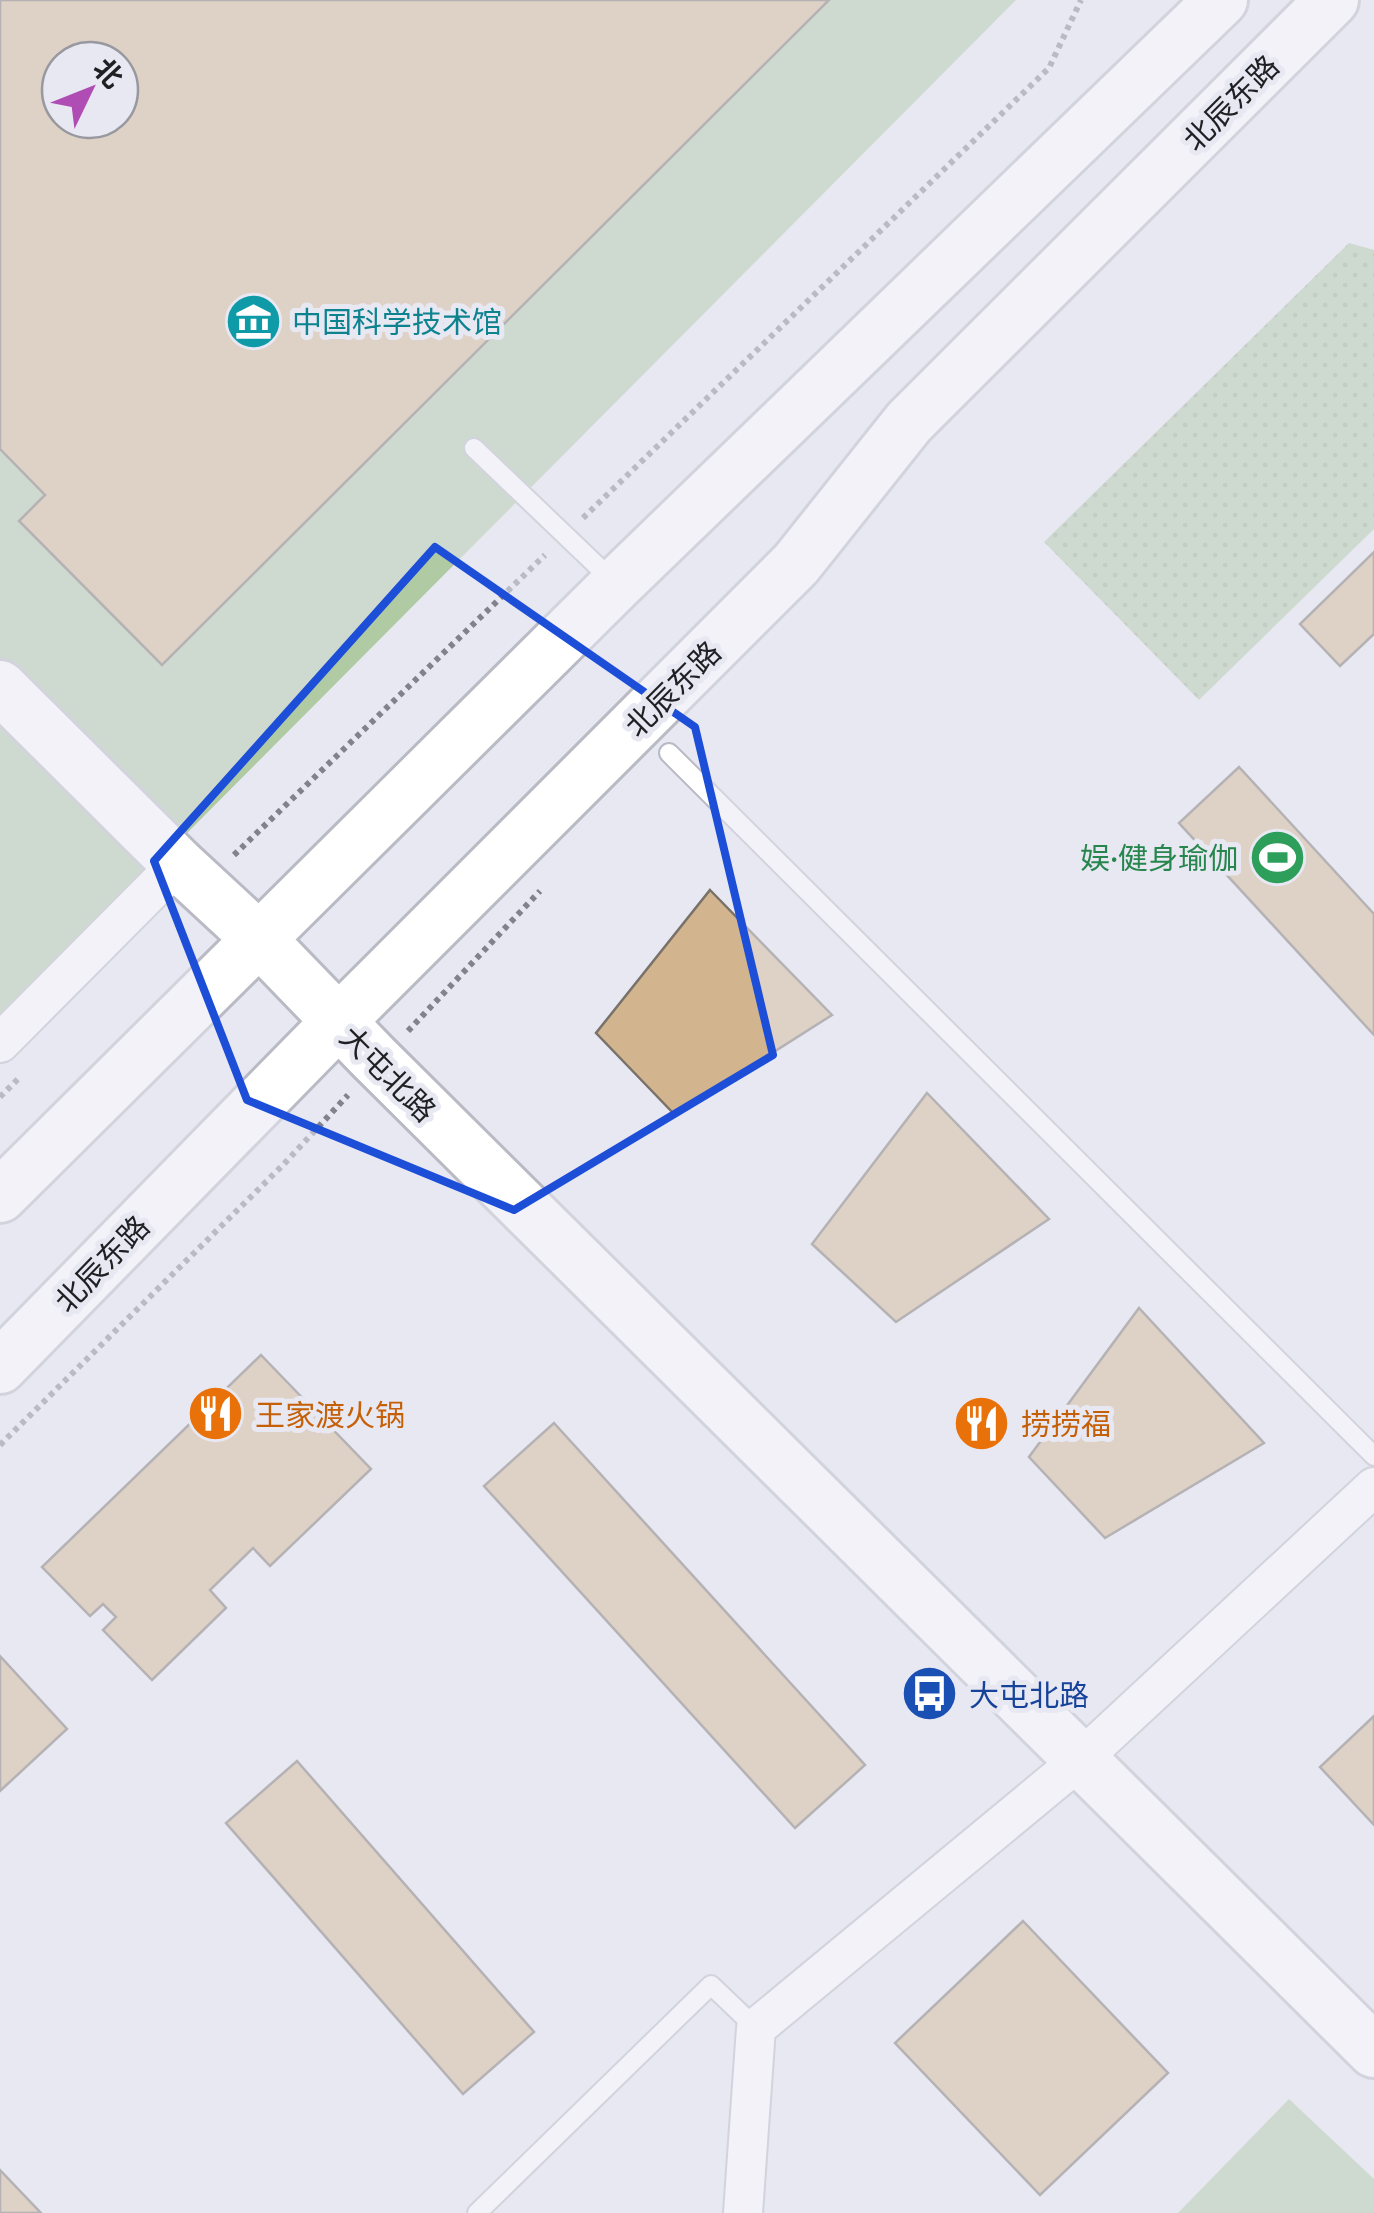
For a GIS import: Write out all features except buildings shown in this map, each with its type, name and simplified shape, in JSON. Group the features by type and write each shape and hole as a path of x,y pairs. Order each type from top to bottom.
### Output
{"main road":[{"name":"北辰东路","path":"0,1367 796,564 909,422 1332,0"},
{"path":"0,1196 1193,9"},
{"name":"大屯北路","path":"0,687 1374,2051"}],"street":[{"path":"0,1043 178,864"},
{"path":"744,2213 756,2028 1080,1760 1374,1487"}],"lane":[{"path":"474,448 616,584"},
{"path":"669,752 1374,1456"},
{"path":"478,2213 711,1985 756,2028"}],"path":[{"path":"178,864 234,855 1050,68 1082,0"}],"highlighted area":[{"path":"435,547 695,727 773,1055 514,1210 247,1100 154,861"}],"green space":[{"path":"0,0 1016,0 0,1021"},
{"path":"1349,243 1374,250 1374,529 1199,700 1044,542"},
{"path":"1289,2099 1374,2179 1374,2213 1178,2213"}],"place":[{"name":"中国科学技术馆","path":"253,321"},
{"name":"娱·健身瑜伽","path":"1277,857"},
{"name":"王家渡火锅","path":"216,1414"},
{"name":"捞捞福","path":"982,1423"},
{"name":"大屯北路","path":"930,1694"}]}
